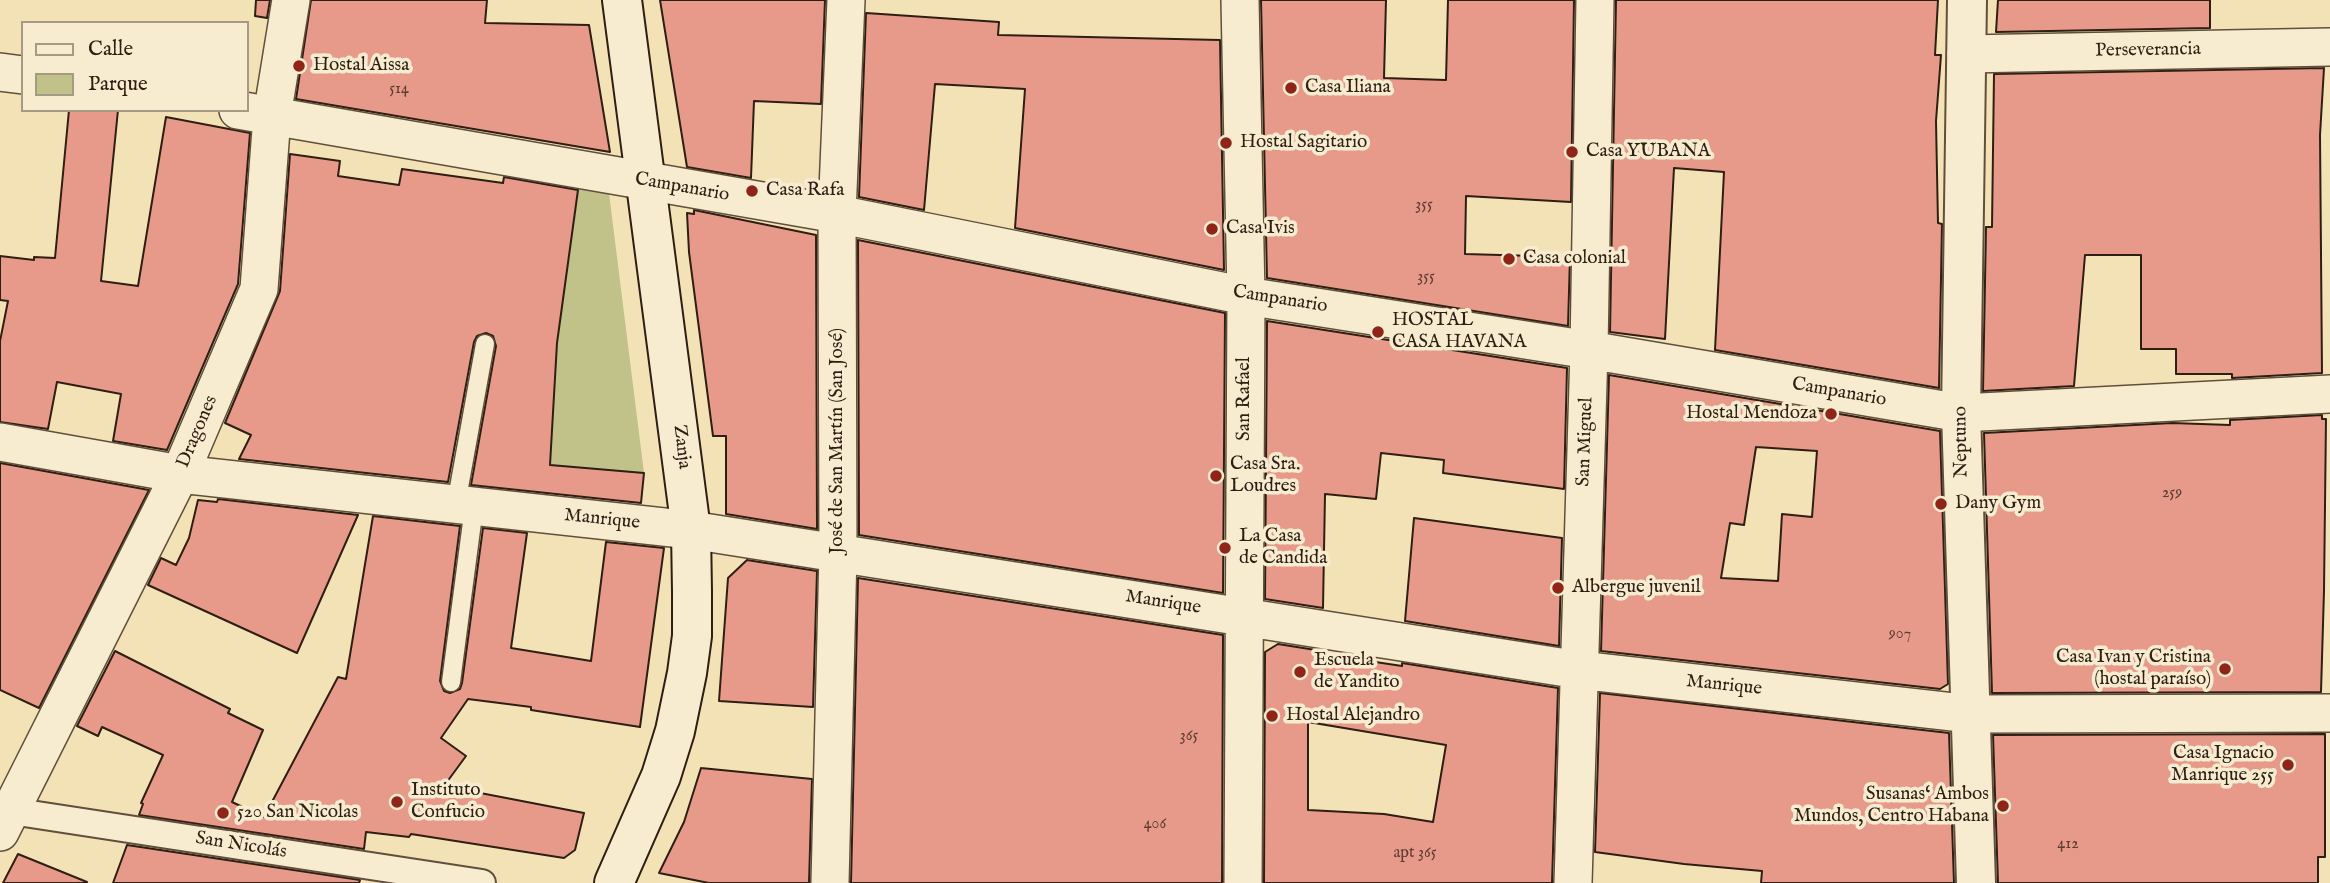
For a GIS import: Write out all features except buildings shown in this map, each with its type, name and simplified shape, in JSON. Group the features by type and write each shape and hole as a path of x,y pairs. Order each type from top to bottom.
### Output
{"main road":[{"name":"Zanja","path":"614,883 661,776 681,704 692,636 691,530 622,0"},
{"name":"Neptuno","path":"1967,0 1961,413 1976,883"}],"street":[{"name":"Dragones","path":"4,818 180,474 259,289 255,113 291,0"},
{"name":"José de San Martín (San José)","path":"830,883 838,552 837,214 846,0"},
{"name":"San Rafael","path":"1240,0 1246,296 1243,883"},
{"name":"San Miguel","path":"1573,883 1589,350 1595,0"},
{"name":"Perseverancia","path":"1966,54 2330,47"},
{"path":"0,72 21,75"},
{"name":"Campanario","path":"255,113 837,214 1246,296 1961,413 2330,394"},
{"name":"Manrique","path":"0,442 180,474 691,530 1579,670 1972,714 2330,713"},
{"name":"San Nicolás","path":"4,818 383,876 482,883"}],"lane":[{"path":"451,682 465,505 485,344"}],"green space":[{"path":"579,188 609,193 644,473 550,465 557,343"}],"place":[{"name":"Hostal Aissa","path":"299,66"},
{"name":"Casa Iliana","path":"1291,88"},
{"name":"Hostal Sagitario","path":"1226,143"},
{"name":"Casa YUBANA","path":"1572,152"},
{"name":"Casa Rafa","path":"752,191"},
{"name":"Casa Ivis","path":"1212,229"},
{"name":"Casa colonial","path":"1509,259"},
{"name":"HOSTAL CASA HAVANA","path":"1378,332"},
{"name":"Hostal Mendoza","path":"1831,414"},
{"name":"Casa Sra. Loudres","path":"1216,476"},
{"name":"Dany Gym","path":"1941,504"},
{"name":"La Casa de Candida","path":"1225,548"},
{"name":"Albergue juvenil","path":"1558,588"},
{"name":"Casa Ivan y Cristina (hostal paraíso)","path":"2225,669"},
{"name":"Escuela de Yandito","path":"1300,672"},
{"name":"Hostal Alejandro","path":"1272,716"},
{"name":"Casa Ignacio Manrique 255","path":"2288,765"},
{"name":"Instituto Confucio","path":"397,802"},
{"name":"Susanas‘ Ambos Mundos, Centro Habana","path":"2003,806"},
{"name":"520 San Nicolas","path":"223,813"}]}
